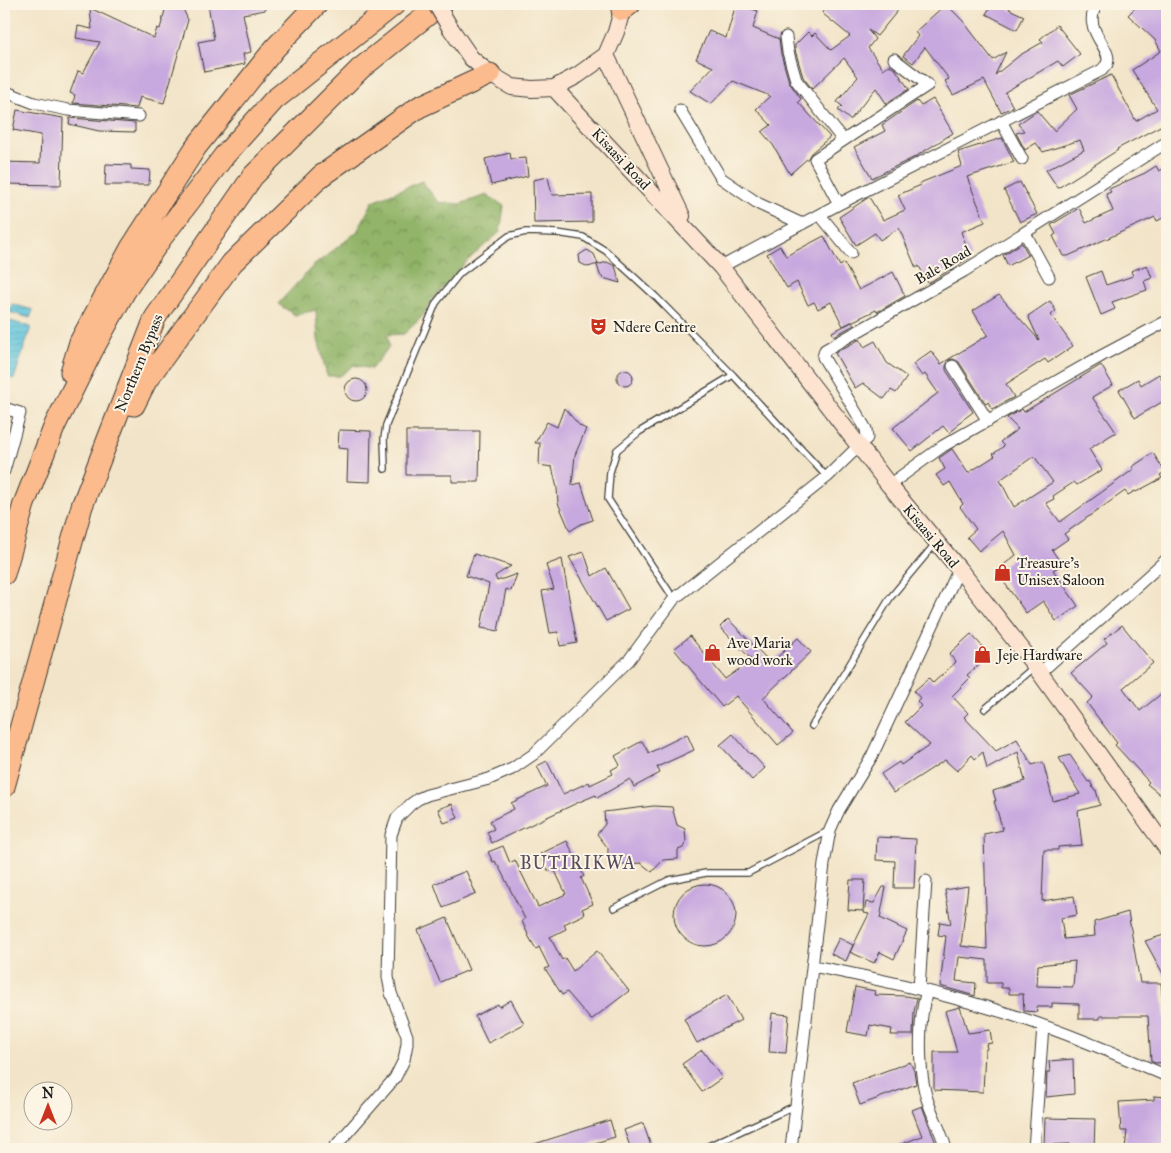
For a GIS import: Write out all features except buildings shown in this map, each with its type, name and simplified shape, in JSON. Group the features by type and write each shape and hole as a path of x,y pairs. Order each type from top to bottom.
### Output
{"highway":[{"path":"4,574 24,504 55,425 80,342 131,248 196,147 275,48 317,4"},
{"path":"55,425 92,351 125,292 162,237 224,156 274,100 395,4"},
{"name":"Northern Bypass","path":"4,787 82,506 155,318 253,176 360,69 442,4"},
{"path":"82,506 146,381 232,263 321,176 419,107 490,74"}],"main road":[{"path":"436,4 471,58 490,74 512,87 532,89 554,88 578,75 606,55 624,6"},
{"name":"Kisaasi Road","path":"606,55 688,230"},
{"name":"Kisaasi Road","path":"554,88 721,267 890,485 1038,669 1167,846"}],"street":[{"path":"721,267 839,204 1102,70 1107,64 1108,57 1094,29 1092,20 1093,10 1098,4"},
{"path":"786,37 796,80 843,140"},
{"path":"839,204 815,160 928,85 894,59"},
{"path":"4,91 34,103 68,110 139,116"},
{"path":"680,110 721,178 759,204 802,224"},
{"path":"1001,121 1022,160"},
{"name":"Bale Road","path":"860,446 867,438 866,430 823,357 825,350 964,271 1167,143"},
{"path":"820,215 851,253"},
{"path":"1025,233 1049,277"},
{"path":"890,485 943,446 1103,354 1167,321"},
{"path":"953,366 988,421"},
{"path":"4,408 20,413 4,471"},
{"path":"333,1149 395,1078 406,1052 407,1036 391,993 388,977 391,835 398,818 411,804 427,795 489,779 512,768 534,754 629,660 674,599 827,477 860,446"},
{"path":"1038,669 1167,559"},
{"path":"791,1149 830,830 839,810 872,756 959,569"},
{"path":"926,881 921,1029 923,1073 928,1101 940,1128 946,1149"},
{"path":"813,966 923,990 980,1005 1109,1051 1167,1076"},
{"path":"1034,1149 1043,1026"}],"lane":[{"path":"385,469 384,439 386,425 436,303 460,273 509,236 526,232 583,237 606,251 656,297 827,477"},
{"path":"674,599 608,499 610,472 617,450 639,432 732,375"},
{"path":"812,726 890,598 937,543"},
{"path":"985,709 1038,669"},
{"path":"614,908 669,880 706,873 748,873 830,830"},
{"path":"702,1149 796,1105"}],"green space":[{"path":"422,181 438,202 460,204 487,195 504,206 500,232 468,260 436,296 421,318 404,334 387,335 389,347 371,369 354,365 340,376 327,376 318,339 316,310 295,315 278,304 312,267 357,232 373,201"}],"water":[{"path":"12,304 33,310 30,318 9,312"},
{"path":"6,320 31,327 14,379 4,376 4,328"}],"place":[{"name":"Ndere Centre","path":"599,327"},
{"name":"Treasure's Unisex Saloon","path":"1003,572"},
{"name":"Ave Maria wood work","path":"713,652"},
{"name":"Jeje Hardware","path":"983,655"}],"district":[{"name":"BUTIRIKWA","path":"578,863"}]}
